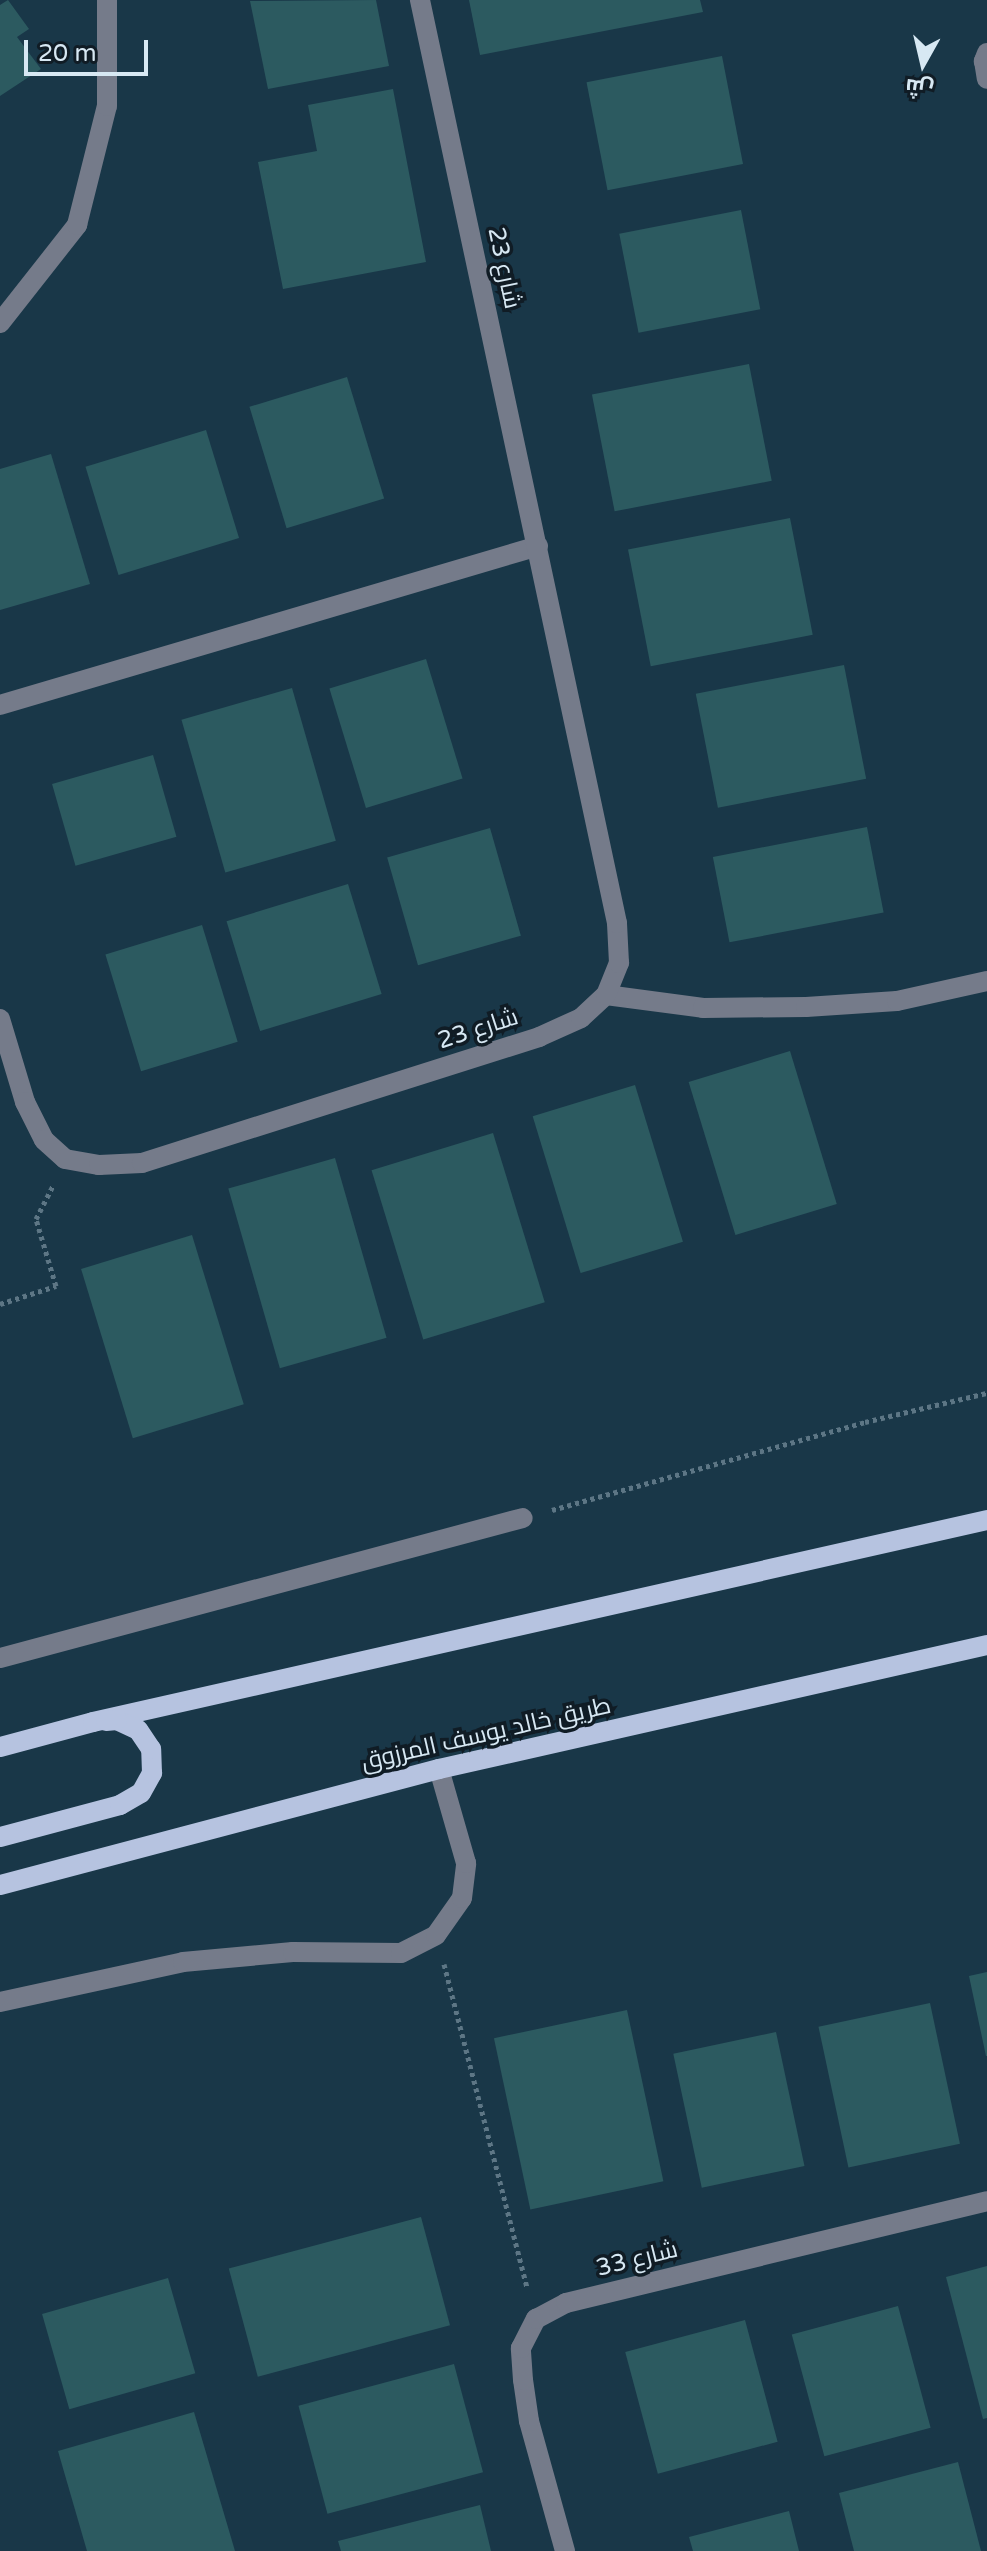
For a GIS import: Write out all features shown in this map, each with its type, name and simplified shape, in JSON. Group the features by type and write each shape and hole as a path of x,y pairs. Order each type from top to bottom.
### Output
{"main road":[{"path":"0,1747 93,1722 987,1520"},
{"name":"طريق خالد يوسف المرزوق","path":"0,1885 439,1769 987,1645"},
{"path":"0,1837 120,1805 141,1793 152,1773 151,1749 138,1730 117,1720 93,1722"}],"street":[{"path":"0,323 77,225 107,106 107,0"},
{"name":"شارع 23","path":"65,1159 99,1165 142,1163 539,1037 581,1018 606,995 619,963 617,923 420,0"},
{"path":"987,53 984,61 987,79"},
{"path":"0,705 538,546"},
{"path":"606,995 703,1008 806,1007 897,1001 987,981"},
{"path":"0,1019 25,1102 44,1140 65,1159"},
{"path":"0,1658 523,1518"},
{"path":"0,2002 183,1962 293,1952 401,1953 436,1935 462,1898 466,1863 439,1769"},
{"name":"شارع 33","path":"536,2319 566,2303 987,2201"},
{"path":"536,2319 521,2348 523,2380 529,2421 565,2551"}],"path":[{"path":"0,1304 56,1286 36,1219 65,1159"},
{"path":"523,1518 865,1422 987,1393"},
{"path":"436,1935 536,2319"}],"building":[{"path":"8,0 29,29 17,37 41,69 0,96 0,5"},
{"path":"376,0 389,66 268,89 250,1"},
{"path":"469,0 700,0 703,12 480,55"},
{"path":"722,56 743,164 608,190 587,82"},
{"path":"393,89 426,262 283,289 258,162 317,151 308,105"},
{"path":"741,210 760,309 639,333 619,234"},
{"path":"749,364 772,481 615,511 592,395"},
{"path":"347,377 384,498 287,528 249,407"},
{"path":"206,430 239,538 119,575 86,467"},
{"path":"51,454 90,584 0,610 0,469"},
{"path":"790,518 813,635 651,666 628,549"},
{"path":"426,659 463,779 366,808 329,689"},
{"path":"844,665 866,779 718,808 696,694"},
{"path":"292,688 336,841 225,873 181,720"},
{"path":"153,755 176,837 75,866 52,784"},
{"path":"867,827 884,912 729,942 713,857"},
{"path":"490,828 521,936 418,965 387,857"},
{"path":"348,884 382,994 260,1031 227,921"},
{"path":"202,925 238,1042 141,1071 105,955"},
{"path":"790,1051 837,1204 735,1235 689,1082"},
{"path":"635,1085 683,1242 581,1273 533,1116"},
{"path":"493,1133 545,1302 423,1339 372,1170"},
{"path":"335,1158 387,1338 280,1368 228,1189"},
{"path":"192,1235 244,1404 133,1438 81,1269"},
{"path":"987,1972 987,2056 986,2056 969,1976"},
{"path":"930,2003 960,2144 848,2168 818,2027"},
{"path":"627,2010 663,2181 530,2209 494,2038"},
{"path":"776,2032 804,2166 702,2188 673,2054"},
{"path":"421,2217 450,2325 258,2377 229,2269"},
{"path":"987,2266 987,2418 983,2419 946,2277"},
{"path":"168,2278 195,2373 69,2409 42,2314"},
{"path":"898,2306 931,2428 824,2456 792,2334"},
{"path":"745,2320 778,2442 658,2474 625,2352"},
{"path":"454,2364 483,2472 327,2514 298,2406"},
{"path":"194,2412 235,2551 87,2551 58,2451"},
{"path":"958,2462 981,2551 854,2551 839,2493"},
{"path":"480,2505 491,2551 341,2551 338,2541"},
{"path":"789,2511 799,2551 693,2551 689,2537"}]}
